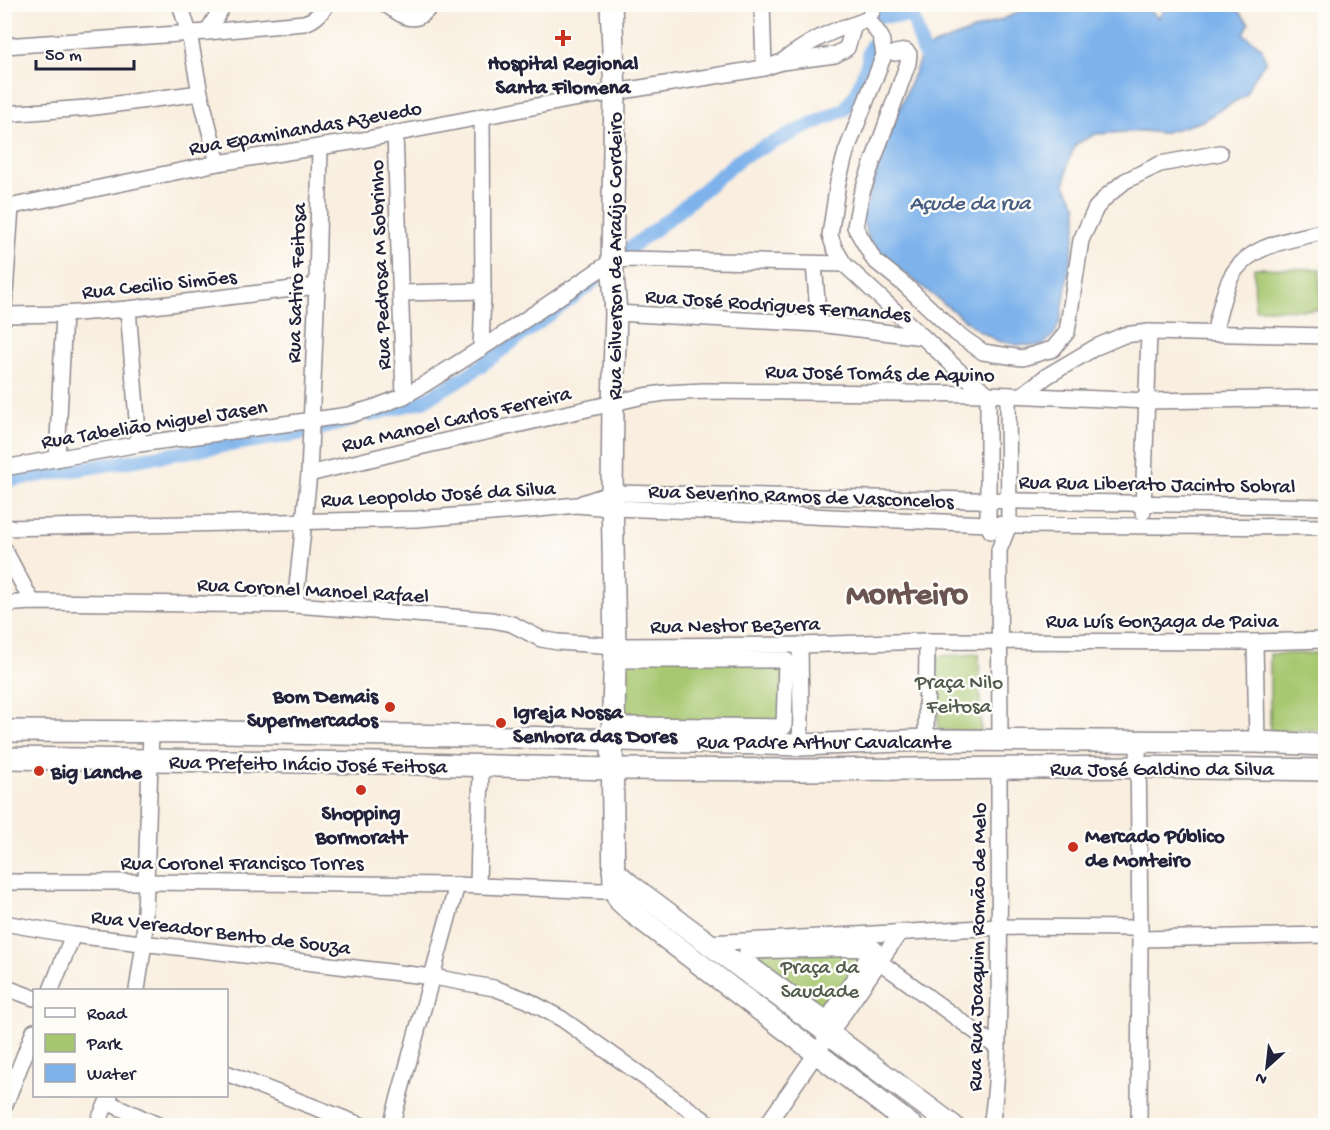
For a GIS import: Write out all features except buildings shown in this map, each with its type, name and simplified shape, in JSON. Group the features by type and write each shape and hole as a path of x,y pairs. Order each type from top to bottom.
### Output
{"main road":[{"name":"Rua Gilverson de Araújo Cordeiro","path":"610,4 615,93 612,261 616,313 612,500 616,653 612,769 619,882"},
{"name":"Rua Prefeito Inácio José Feitosa","path":"4,732 223,732 612,740"},
{"path":"65,732 65,759"},
{"path":"223,732 224,761"},
{"path":"299,734 300,762"},
{"path":"378,735 378,763"},
{"name":"Rua Padre Arthur Cavalcante","path":"612,740 800,745 926,740 1000,741"},
{"name":"Rua José Galdino da Silva","path":"1000,741 1257,742 1326,745"},
{"name":"Rua Prefeito Inácio José Feitosa","path":"4,758 612,769"},
{"name":"Rua José Galdino da Silva","path":"999,768 1138,767 1326,770"},
{"name":"Rua Padre Arthur Cavalcante","path":"612,769 999,768"},
{"path":"619,882 709,943 953,1125"},
{"path":"619,882 620,901 633,913 912,1125"}],"street":[{"path":"180,4 189,33 200,93 218,164"},
{"path":"207,32 224,4"},
{"path":"4,46 304,23 317,17 327,4"},
{"path":"384,4 402,16 412,19 420,17 430,6"},
{"path":"762,4 764,68"},
{"path":"782,62 808,44 844,27 868,20 876,4"},
{"path":"868,20 880,37 884,55 846,152 838,182 830,235 844,264 923,337"},
{"path":"782,62 838,54 847,48 854,25"},
{"path":"895,53 906,51 909,54 908,63 861,195 855,227 874,260 906,285 956,333 983,352 1022,358 1053,349 1067,332 1081,240 1096,208 1125,182 1160,165 1220,153"},
{"name":"Rua Epaminandas Azevedo","path":"8,208 218,164 764,68 782,62"},
{"path":"4,114 87,108 200,93"},
{"path":"481,349 482,116"},
{"name":"Rua Pedrosa M Sobrinho","path":"395,134 404,396"},
{"name":"Rua Satiro Feitosa","path":"295,605 309,474 320,147"},
{"path":"4,307 8,208"},
{"path":"1215,333 1230,279 1239,266 1252,254 1267,246 1326,231"},
{"path":"612,261 628,259 844,264"},
{"name":"Rua Tabelião Miguel Jasen","path":"4,468 139,444 349,415 376,407 404,396 425,384 612,261"},
{"path":"814,264 819,324"},
{"name":"Rua Cecilio Simões","path":"4,315 64,314 128,309 317,286"},
{"path":"401,293 483,291"},
{"path":"128,309 139,444"},
{"name":"Rua José Rodrigues Fernandes","path":"616,313 819,324 923,337 959,371 988,394"},
{"path":"57,459 64,314"},
{"path":"1143,525 1149,332"},
{"path":"1000,741 999,550 1009,525 1015,395 1096,347 1124,335 1149,332 1326,336"},
{"name":"Rua José Tomás de Aquino","path":"613,403 665,393 704,391 988,394 1148,401 1326,398"},
{"path":"988,394 988,524 999,550"},
{"name":"Rua Manoel Carlos Ferreira","path":"309,474 613,403"},
{"path":"891,499 891,519"},
{"name":"Rua Severino Ramos de Vasconcelos","path":"612,500 987,500"},
{"name":"Rua Severino Ramos de Vasconcelos","path":"612,500 1009,525 1326,527"},
{"name":"Rua Leopoldo José da Silva","path":"4,528 417,519 530,510 612,500"},
{"name":"Rua Rua Liberato Jacinto Sobral","path":"987,500 1326,507"},
{"path":"4,549 32,602"},
{"name":"Rua Coronel Manoel Rafael","path":"4,604 32,602 295,605 492,620 512,624 541,639 616,653"},
{"name":"Rua Luís Gonzaga de Paiva","path":"999,641 1326,640"},
{"path":"926,740 927,641"},
{"name":"Rua Nestor Bezerra","path":"616,653 927,641 999,641"},
{"path":"1255,642 1257,742"},
{"path":"800,645 800,745"},
{"path":"616,653 786,660 784,727 617,726 616,653"},
{"path":"137,989 144,943 151,732"},
{"path":"1138,741 1139,1125"},
{"path":"478,885 481,766"},
{"name":"Rua Rua Joaquim Romão de Melo","path":"992,1125 998,1048 999,768"},
{"name":"Rua Coronel Francisco Torres","path":"4,882 457,885 619,882"},
{"path":"391,1125 457,885"},
{"name":"Rua Vereador Bento de Souza","path":"4,923 73,935 433,977 494,988 527,1000 562,1019 713,1125"},
{"path":"696,960 709,943 1000,927 1140,934 1326,935"},
{"path":"766,1125 900,932"},
{"path":"51,989 73,935"},
{"path":"874,948 827,1020 746,961 747,951 770,951 874,948"},
{"path":"880,962 998,1048"},
{"path":"4,987 33,998"},
{"path":"4,1107 10,1079 33,1033"},
{"path":"228,1074 363,1125"},
{"path":"96,1125 108,1099 160,1125"}],"green space":[{"path":"1254,268 1320,269 1320,310 1255,309"},
{"path":"619,650 793,651 797,736 616,735"},
{"path":"1325,653 1325,730 1270,731 1270,654"},
{"name":"Praça Nilo Feitosa","path":"979,654 981,732 938,730 937,656"},
{"name":"Praça da Saudade","path":"874,948 827,1020 746,961 747,951"}],"water":[{"name":"Açude da rua","path":"1034,5 1145,5 1158,18 1168,5 1233,5 1249,23 1244,34 1261,47 1266,61 1251,82 1246,95 1200,122 1162,133 1141,131 1096,134 1076,144 1068,162 1065,185 1077,206 1077,221 1061,318 1055,333 1042,346 998,341 979,331 883,256 869,240 862,219 883,149 920,59 932,46"}],"waterway":[{"path":"881,16 913,17 924,54"},
{"path":"625,252 675,214 742,157 845,109 857,92 871,46"},
{"path":"370,415 423,401 471,373 595,280"},
{"path":"315,430 352,420"},
{"path":"4,481 304,433"}],"place":[{"name":"Hospital Regional Santa Filomena","path":"563,38"},
{"name":"Bom Demais Supermercados","path":"390,707"},
{"name":"Igreja Nossa Senhora das Dores","path":"501,723"},
{"name":"Big Lanche","path":"39,771"},
{"name":"Shopping Bormoratt","path":"361,790"},
{"name":"Mercado Público de Monteiro","path":"1073,847"}],"district":[{"name":"Monteiro","path":"907,591"}]}
